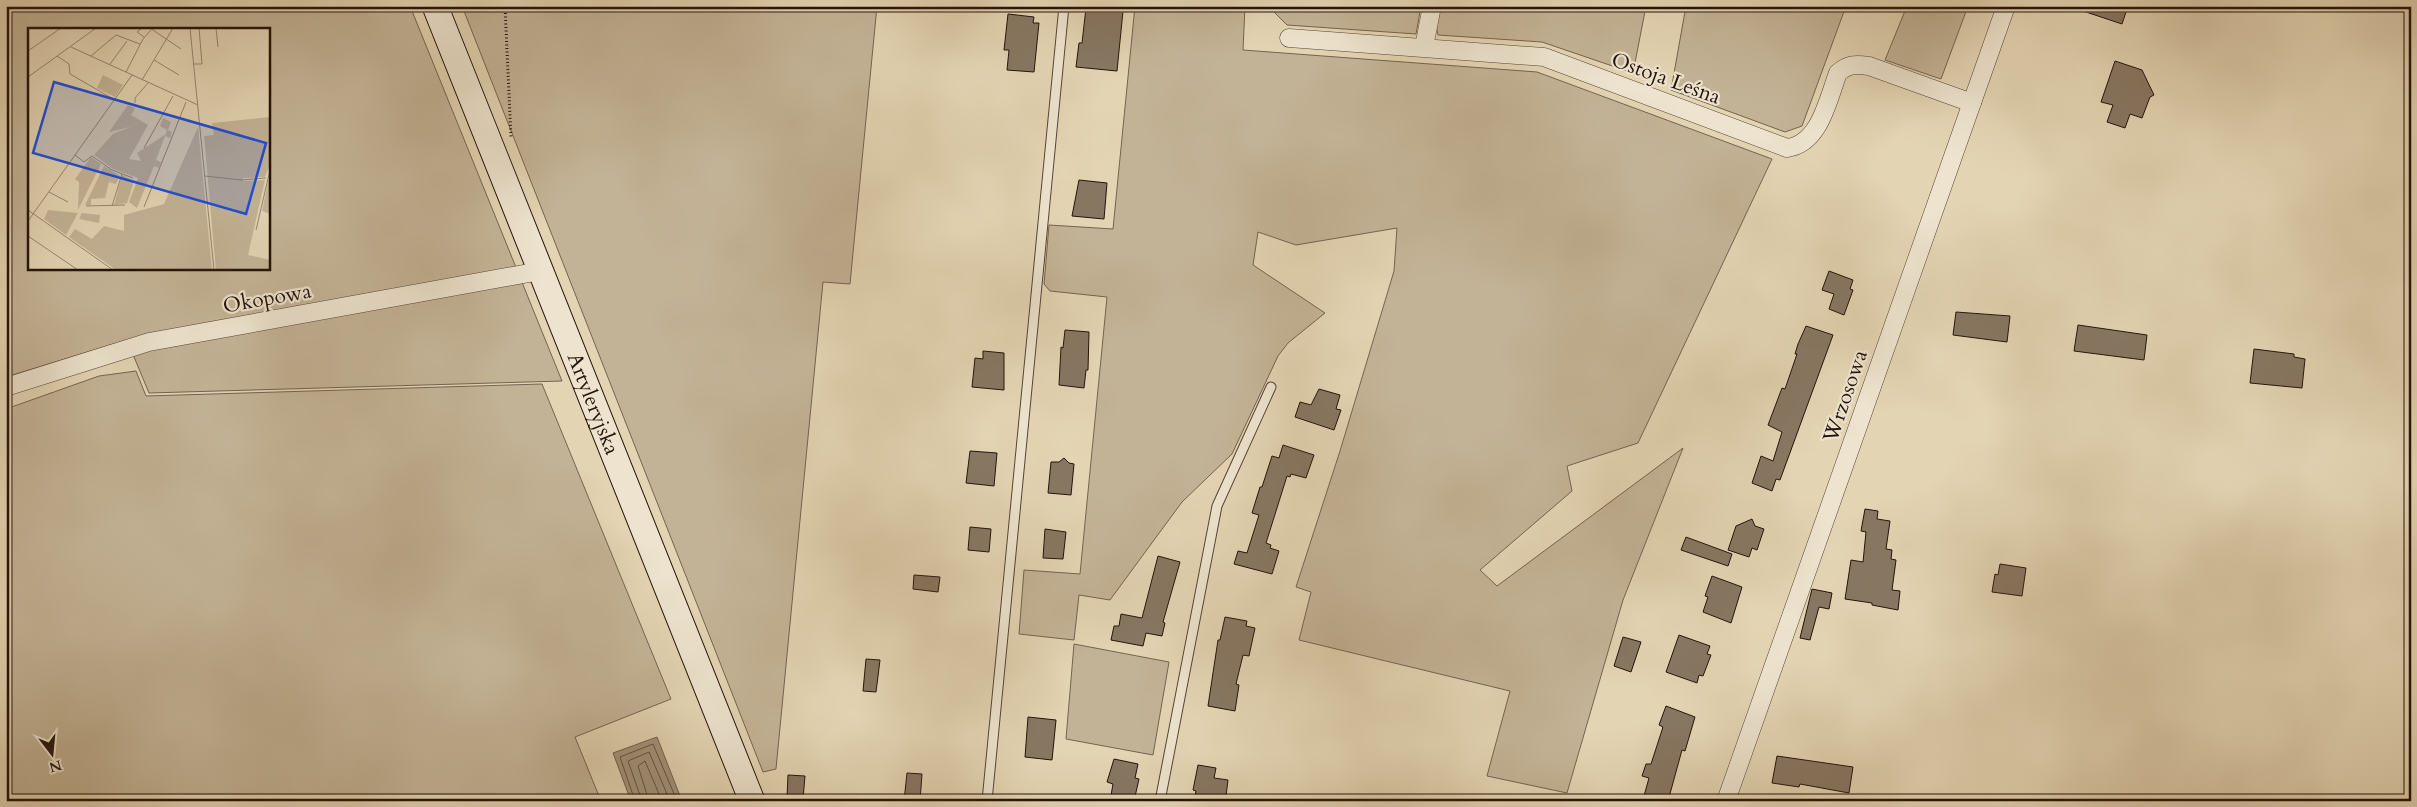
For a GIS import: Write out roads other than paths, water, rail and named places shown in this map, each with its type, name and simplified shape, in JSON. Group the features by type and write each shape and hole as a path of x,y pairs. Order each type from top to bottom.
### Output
{"street":[{"name":"Artyleryjska","path":"435,6 752,801"},
{"path":"1424,47 1432,6"},
{"name":"Wrzosowa","path":"1726,801 2006,6"},
{"name":"Ostoja Leśna","path":"1288,38 1544,57 1787,148 1803,144 1811,136 1817,126 1838,73 1844,67 1855,64 1869,66 1972,104"},
{"name":"Okopowa","path":"6,387 149,342 540,271"}],"lane":[{"path":"987,801 1064,6"},
{"path":"1160,801 1217,506 1271,387"}],"water":[{"path":"657,737 682,801 631,801 613,753"}]}
